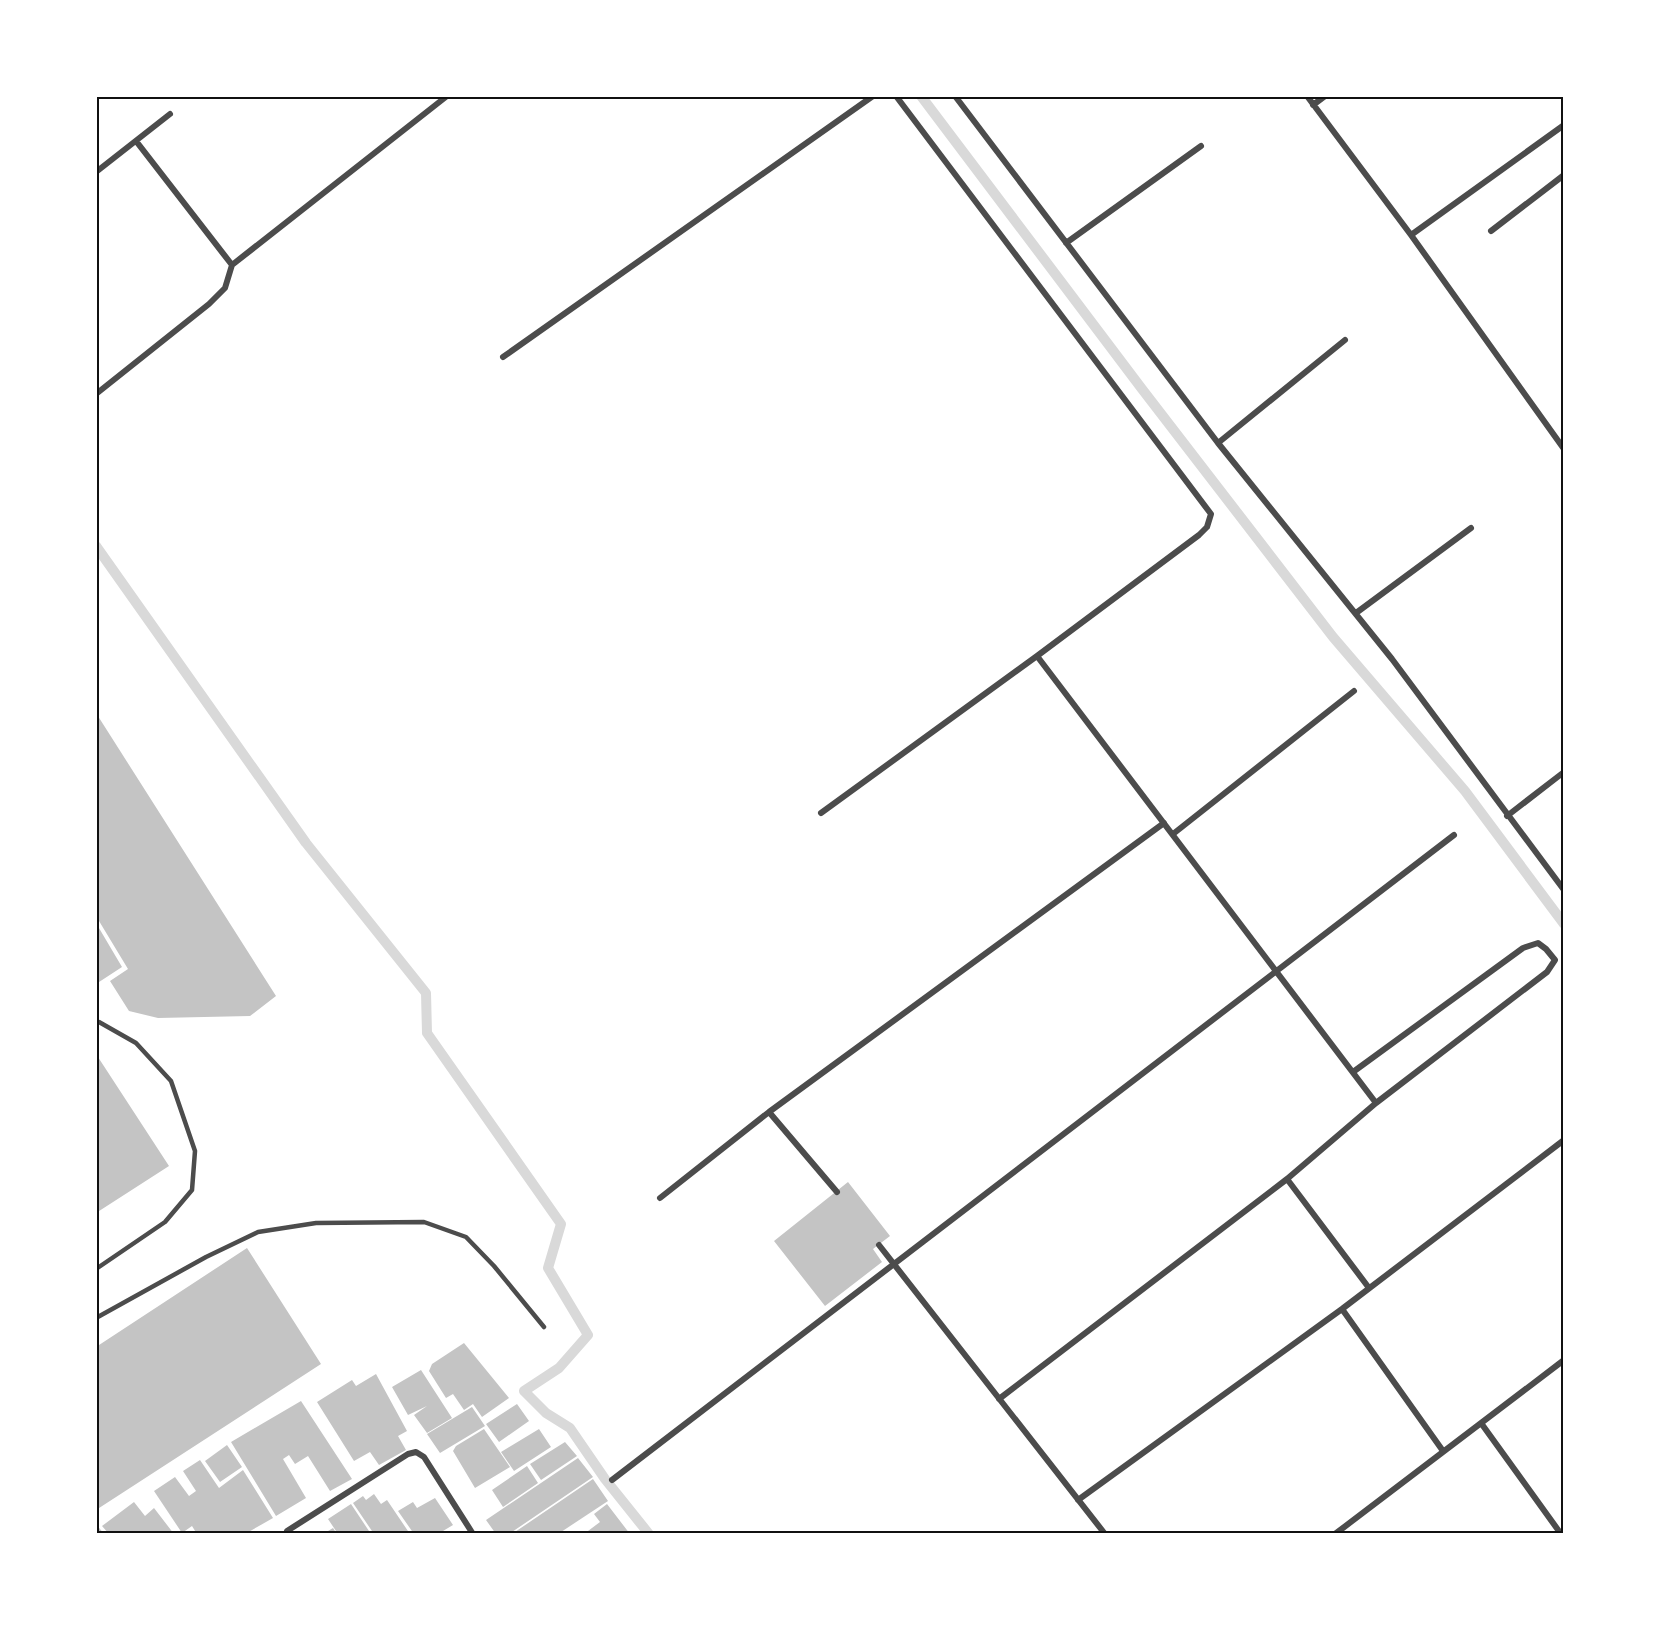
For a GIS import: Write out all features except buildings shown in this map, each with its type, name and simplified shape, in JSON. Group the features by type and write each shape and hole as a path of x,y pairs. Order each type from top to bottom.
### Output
{"street":[{"path":"96,394 209,304 225,288 232,265 447,96"},
{"path":"502,357 873,96"},
{"path":"820,813 1199,535 1207,527 1211,514 896,96"},
{"path":"955,96 1218,443 1356,613 1564,890"},
{"path":"1307,96 1411,235 1564,449"},
{"path":"1313,105 1325,96"},
{"path":"96,172 170,114"},
{"path":"1411,235 1564,125"},
{"path":"136,141 232,265"},
{"path":"1066,243 1201,146"},
{"path":"1491,231 1564,175"},
{"path":"1218,443 1345,340"},
{"path":"1356,613 1471,528"},
{"path":"1037,656 1377,1103"},
{"path":"1173,834 1354,691"},
{"path":"1508,816 1564,772"},
{"path":"660,1198 769,1112 1164,823"},
{"path":"612,1480 1454,835"},
{"path":"999,1399 1287,1179 1377,1103 1547,972 1555,960 1538,943 1523,948 1353,1072"},
{"path":"769,1112 837,1192"},
{"path":"1078,1500 1342,1309 1564,1140"},
{"path":"1287,1179 1369,1287"},
{"path":"879,1245 1102,1533"},
{"path":"1342,1309 1443,1451"},
{"path":"1335,1534 1564,1360"},
{"path":"1481,1423 1561,1534"},
{"path":"286,1534 287,1531 317,1511 408,1454 416,1452 424,1457 473,1534"}],"lane":[{"path":"96,1269 165,1222 192,1190 195,1151 171,1081 136,1043 99,1022"},
{"path":"96,1318 206,1257 258,1232 316,1223 424,1222 466,1238 494,1266 544,1328"}],"waterway":[{"path":"921,96 1333,637 1465,791 1564,924"},
{"path":"96,546 306,843 426,993 427,1033 561,1224 548,1268 588,1335 559,1368 524,1391 546,1413 570,1428 605,1479 649,1534"}]}
